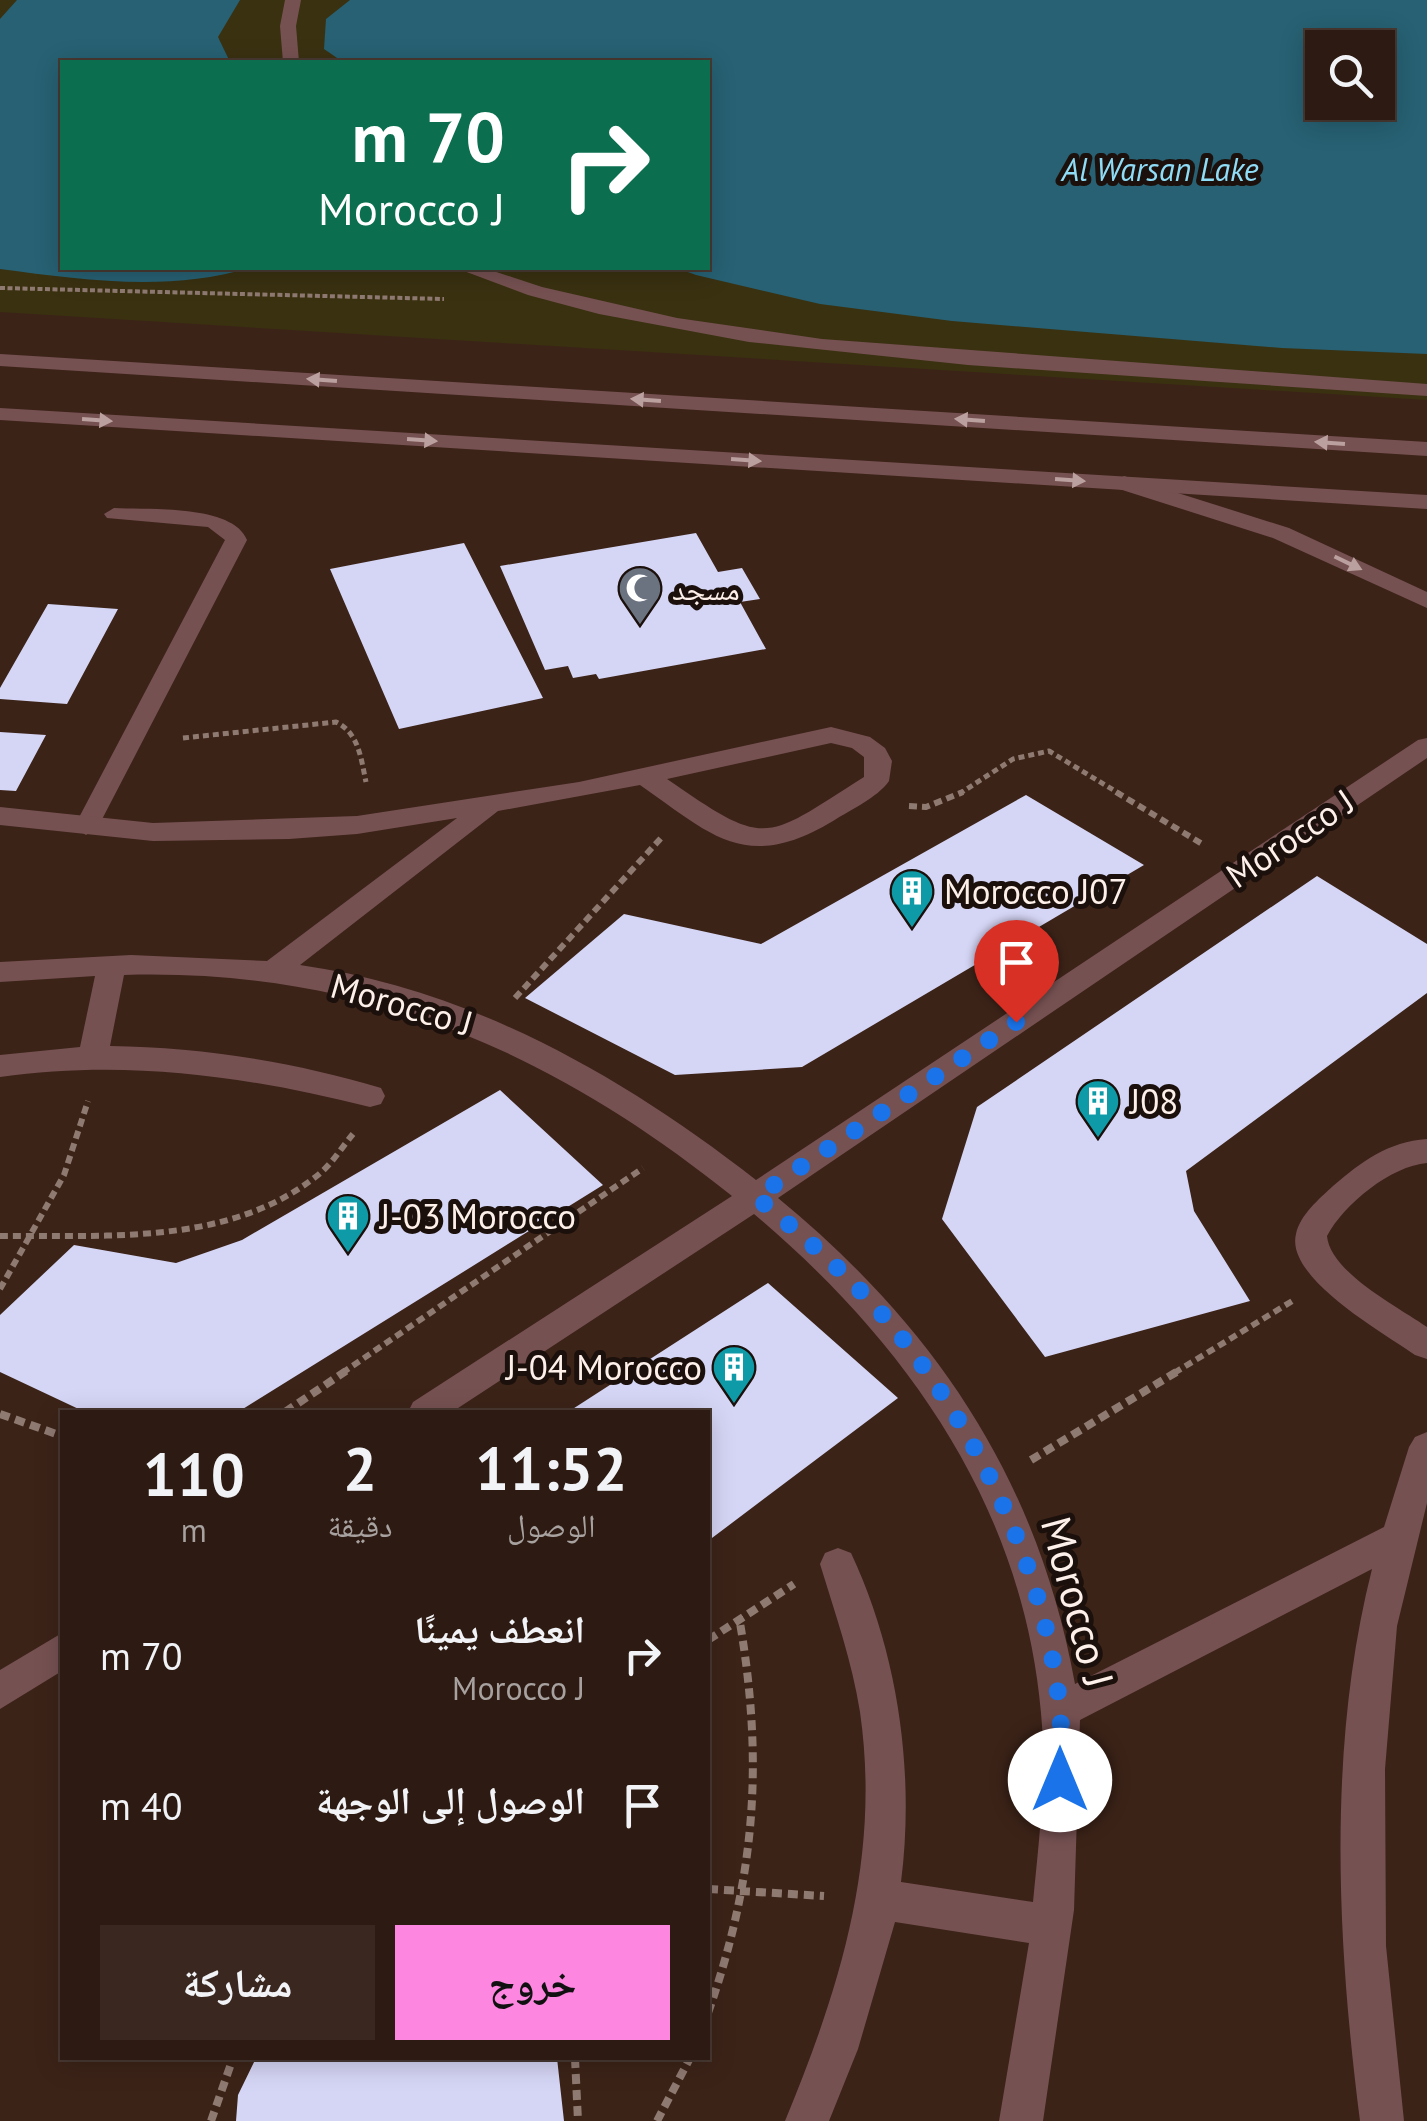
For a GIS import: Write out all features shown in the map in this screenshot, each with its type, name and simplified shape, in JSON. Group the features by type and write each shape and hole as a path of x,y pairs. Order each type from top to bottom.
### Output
{"street":[{"path":"290,60 288,26 293,0"},
{"path":"472,270 658,319 817,346 1427,390"},
{"path":"0,360 1427,449"},
{"path":"0,414 1427,502"},
{"path":"1124,484 1281,533 1427,601"},
{"path":"0,816 86,828 237,832 377,822 646,776 831,735 847,736 873,750 881,760 882,771 876,782 790,836 763,843 735,838 646,776"},
{"name":"Morocco J","path":"428,1410 756,1197 1427,746"},
{"path":"273,971 491,805"},
{"path":"93,1055 111,966"},
{"name":"Morocco J","path":"0,972 111,966 273,971 364,989 487,1028 622,1096 685,1139 810,1241 861,1291 908,1346 951,1408 1019,1548 1044,1626 1060,1711 1060,1814 1052,1926 1021,2121"},
{"path":"0,1066 93,1055 206,1062 370,1096"},
{"path":"1427,1151 1408,1152 1390,1160 1317,1219 1311,1233 1318,1264 1331,1278 1427,1346"},
{"path":"1382,2121 1374,2069 1364,1914 1364,1775 1375,1650 1397,1538 1427,1447"},
{"path":"1060,1711 1397,1538"},
{"path":"806,2121 839,2048 864,1974 880,1899 887,1826 885,1755 876,1687 865,1639 838,1564"},
{"path":"0,1690 60,1651"},
{"path":"880,1899 1052,1926"}],"lane":[{"path":"86,828 236,540 234,532 213,521 114,514"}],"path":[{"path":"0,288 444,299"},
{"path":"131,744 342,722 353,731 377,822"},
{"path":"876,782 903,803 925,809 1020,755 1049,751 1243,870"},
{"path":"487,1028 690,807"},
{"path":"0,1288 34,1235 72,1160 87,1106 93,1055"},
{"path":"0,1236 182,1231 224,1223 265,1208 326,1168 361,1121 370,1096"},
{"path":"288,1410 685,1139"},
{"path":"991,1484 1331,1278"},
{"path":"0,1414 60,1435"},
{"path":"710,1639 779,1590 838,1564"},
{"path":"710,2007 746,1892 755,1818 752,1680 739,1617"},
{"path":"710,1889 880,1899"},
{"path":"211,2121 232,2060"},
{"path":"575,2060 578,2121"},
{"path":"657,2121 689,2060"}],"sand":[{"name":"Al Warsan Lake","path":"0,0 1427,0 1427,400 0,312"}],"water":[{"path":"17,0 240,0 218,37 229,60 60,60 60,270 240,270 188,280 125,282 0,269 0,19"},
{"name":"Al Warsan Lake","path":"350,0 1427,0 1427,354 1282,348 952,321 820,304 696,275 682,270 710,270 710,60 340,60 324,49 326,19"}],"building":[{"name":"مسجد","path":"696,533 718,572 742,568 760,599 740,602 766,649 599,679 596,674 573,678 568,666 545,670 500,566"},
{"path":"464,543 543,698 399,729 330,569"},
{"path":"48,604 118,609 67,704 0,699 0,688"},
{"path":"0,732 46,735 16,791 0,790"},
{"name":"Morocco J07","path":"1026,795 1144,865 802,1067 675,1075 525,998 624,914 761,944"},
{"name":"J08","path":"1317,876 1427,944 1427,993 1186,1171 1194,1211 1250,1301 1045,1357 942,1219 977,1107"},
{"name":"J-03 Morocco","path":"500,1090 603,1185 241,1410 81,1410 0,1372 0,1315 74,1245 176,1263 242,1240"},
{"name":"J-04 Morocco","path":"768,1283 898,1398 710,1539 710,1410 571,1410"},
{"path":"255,2060 557,2060 564,2121 236,2121 238,2095"}],"place":[{"name":"مسجد","path":"640,626"},
{"name":"Morocco J07","path":"912,929"},
{"name":"J08","path":"1098,1139"},
{"name":"J-03 Morocco","path":"348,1254"},
{"name":"J-04 Morocco","path":"734,1405"}],"route":[{"path":"1016,1022 756,1197 810,1241 861,1291 908,1346 951,1408 978,1458 1019,1548 1044,1626 1060,1711 1060,1780"}]}
